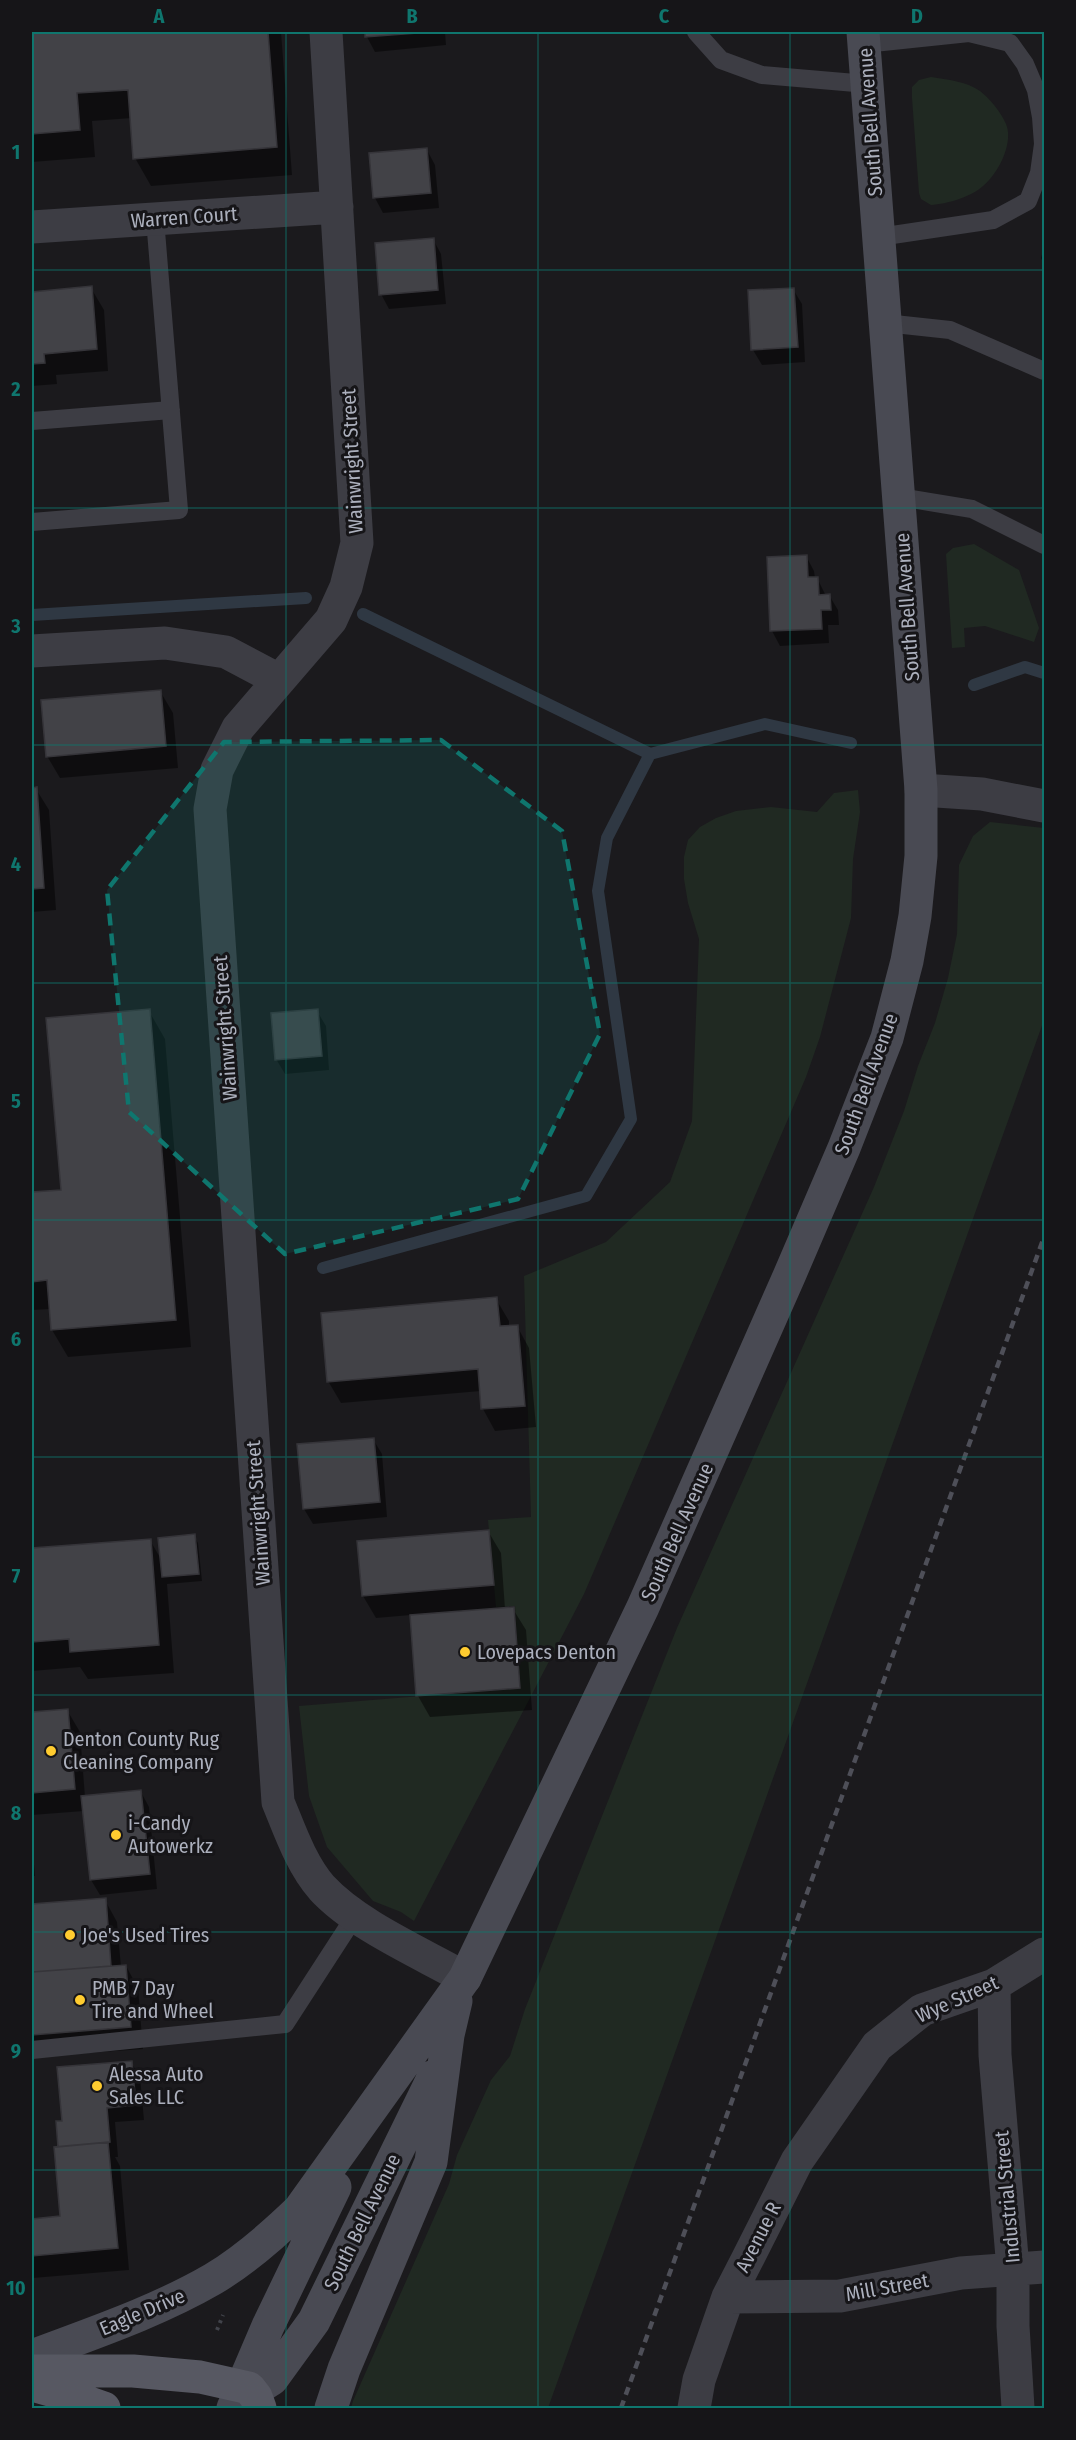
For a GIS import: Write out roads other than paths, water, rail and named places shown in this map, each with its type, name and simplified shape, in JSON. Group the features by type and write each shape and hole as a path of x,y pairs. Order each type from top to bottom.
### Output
{"main road":[{"name":"South Bell Avenue","path":"246,2398 272,2379 314,2321 361,2221 433,2079 463,1983 643,1607 790,1274 887,1038 915,916 921,856 921,790 864,38"},
{"name":"South Bell Avenue","path":"246,2257 270,2239 299,2211 463,1983"},
{"name":"South Bell Avenue","path":"333,2402 428,2171 434,2144 448,2035"},
{"name":"South Bell Avenue","path":"246,2398 304,2251 381,2094"},
{"name":"Eagle Drive","path":"32,2356 179,2298 246,2257"},
{"name":"Eagle Drive","path":"32,2372 133,2371 200,2377 246,2398"},
{"path":"32,2385 104,2409"}],"street":[{"name":"Wainwright Street","path":"326,32 357,543 346,587 331,620 238,728 217,770 210,809 278,1802 296,1845 322,1887 355,1916 463,1983"},
{"name":"Warren Court","path":"32,227 338,207"},
{"path":"32,651 165,642 226,652 279,680"},
{"path":"921,790 982,794 1044,806"},
{"name":"Wye Street","path":"853,2080 877,2046 922,2010 994,1985 1044,1954"},
{"name":"Industrial Street","path":"994,1985 995,2055 1029,2268 1013,2326 1018,2409"},
{"name":"Avenue R","path":"694,2409 699,2380 728,2297 797,2161 853,2080"},
{"name":"Mill Street","path":"728,2297 840,2296 961,2273 1029,2268"}],"lane":[{"path":"696,32 721,60 762,75 867,84"},
{"path":"864,38 969,33 1010,43 1025,64 1036,90 1041,117 1043,144 1039,173 1028,201 993,220 879,237"},
{"path":"32,522 179,510 155,219"},
{"path":"885,323 950,330 1044,371"},
{"path":"32,421 171,410"},
{"path":"899,497 972,509 1044,544"},
{"path":"32,2050 285,2024 355,1916"}],"waterway":[{"path":"32,615 306,598"},
{"path":"363,614 650,754"},
{"path":"974,685 1025,667 1044,673"},
{"path":"323,1268 586,1196 631,1119 598,891 607,838 650,754 765,724 851,743"}],"railway":[{"path":"621,2408 1044,1237"}],"place":[{"name":"Lovepacs Denton","path":"465,1652"},
{"name":"Denton County Rug Cleaning Company","path":"51,1751"},
{"name":"i-Candy Autowerkz","path":"116,1835"},
{"name":"Joe's Used Tires","path":"70,1935"},
{"name":"PMB 7 Day Tire and Wheel","path":"80,2000"},
{"name":"Alessa Auto Sales LLC","path":"97,2086"}]}
